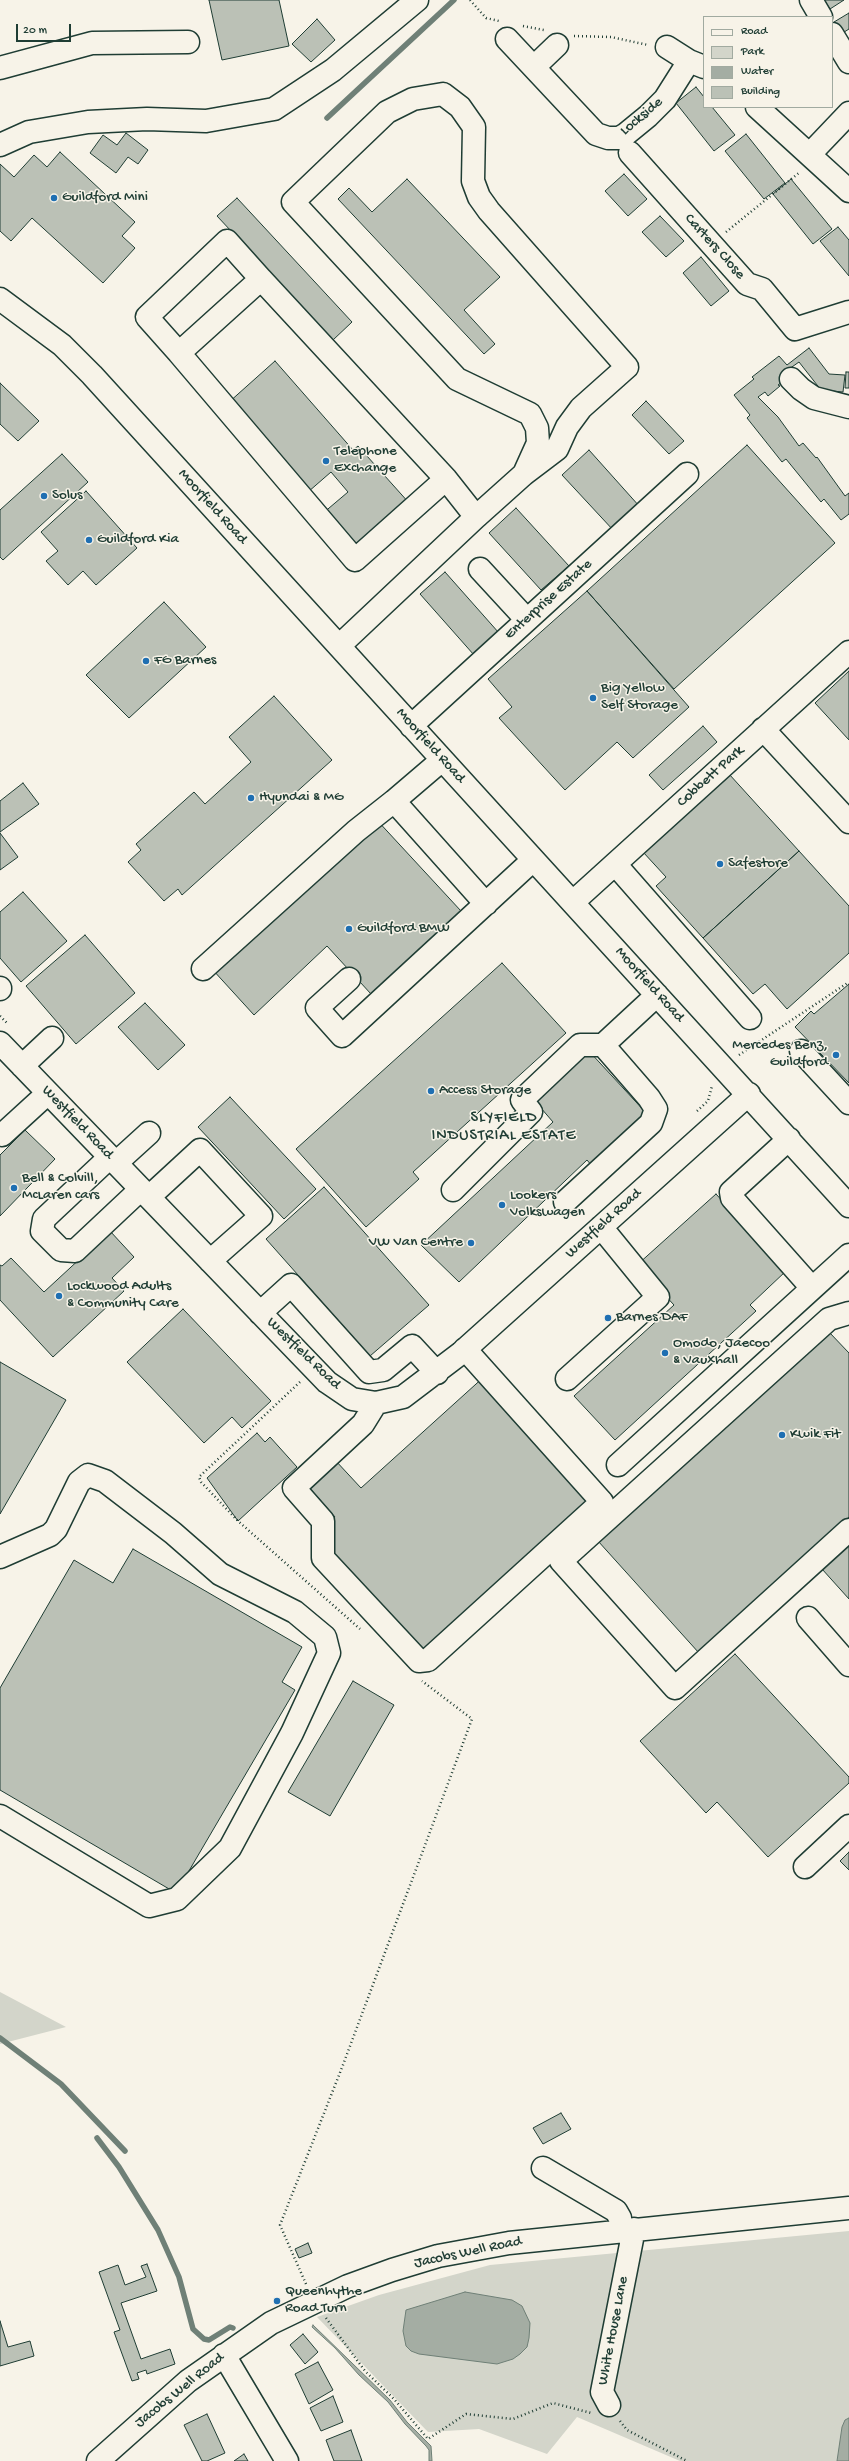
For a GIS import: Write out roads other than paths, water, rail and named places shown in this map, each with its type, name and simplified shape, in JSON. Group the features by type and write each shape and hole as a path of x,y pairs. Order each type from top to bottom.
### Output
{"street":[{"path":"0,145 29,132 88,122 147,119 206,121 274,109 332,70 417,0"},
{"path":"811,0 820,16"},
{"path":"833,36 849,62"},
{"name":"Lockside","path":"507,39 596,134 608,138 626,134 648,116 697,64"},
{"path":"0,68 92,43 188,42"},
{"path":"534,67 557,45"},
{"path":"667,47 697,64"},
{"path":"339,646 476,517 524,474 557,449 567,428 581,408 627,367 489,211 479,197 473,181 474,127 460,107 443,94 413,99 387,112 293,202 457,380 530,414 537,428 538,443 524,474"},
{"path":"758,108 849,191"},
{"path":"813,157 849,113"},
{"name":"Carters Close","path":"630,153 747,284 762,289 795,329 849,312"},
{"path":"446,479 355,560 147,317 228,241 261,279 446,479 476,517"},
{"path":"179,353 261,279"},
{"name":"Moorfield Road","path":"0,299 62,345 92,375 533,860 749,1094 849,1206"},
{"path":"791,379 801,389 814,398 849,407"},
{"name":"Enterprise Estate","path":"411,726 687,474"},
{"path":"480,569 527,620"},
{"name":"Cobbett Park","path":"573,902 849,652"},
{"path":"763,729 849,822"},
{"path":"203,969 356,831 442,760"},
{"path":"394,801 486,904"},
{"path":"349,979 317,1008 342,1036 533,860"},
{"path":"615,864 750,1018"},
{"path":"453,1190 531,1112 522,1100 580,1045 603,1045 657,994"},
{"path":"22,1066 52,1038"},
{"name":"Westfield Road","path":"0,1043 327,1382 352,1398 376,1403 403,1397 437,1373 466,1349 749,1094"},
{"path":"565,1202 651,1122 656,1109 649,1098 603,1045"},
{"path":"801,1051 849,1102"},
{"path":"0,1134 2,1135 48,1093"},
{"path":"149,1133 113,1160 44,1219 42,1231 61,1250 75,1251 200,1150 261,1216 210,1261"},
{"path":"789,1139 732,1192 732,1198 812,1288"},
{"path":"567,1379 658,1297 601,1227"},
{"path":"618,1465 849,1255"},
{"path":"260,1312 291,1285 369,1372 383,1370 412,1346 437,1373"},
{"path":"849,1313 829,1319 561,1561 675,1688 849,1530"},
{"path":"376,1403 363,1424 294,1488 323,1521 323,1558 419,1661 428,1660 602,1502 466,1349"},
{"path":"0,1557 50,1535 56,1529 79,1482 88,1475 105,1481 174,1533 220,1574 295,1612 325,1637 329,1653 292,1733 230,1848 177,1898 149,1906 0,1816"},
{"path":"808,1618 849,1665"},
{"path":"805,1867 849,1826"},
{"path":"543,2168 616,2210 628,2230"},
{"name":"Jacobs Well Road","path":"98,2461 188,2381 224,2355 270,2323 315,2300 348,2286 438,2256 509,2243 849,2208"},
{"name":"White House Lane","path":"610,2405 602,2392 628,2230"},
{"path":"224,2355 287,2461"}],"water":[{"path":"465,2292 512,2300 522,2306 530,2323 527,2347 520,2354 513,2359 497,2364 419,2354 411,2351 406,2346 403,2331 406,2310"},
{"path":"313,2325 390,2400 407,2422 431,2446 432,2461 429,2461 429,2450 405,2424 388,2402 359,2375 335,2348 312,2327"},
{"path":"849,2418 849,2461 837,2461 842,2427 845,2420"}],"waterway":[{"path":"327,118 454,0"},
{"path":"0,2038 61,2084 125,2151"},
{"path":"97,2138 119,2167 158,2230 179,2277 193,2329 204,2339 209,2340 230,2327 233,2328"}],"place":[{"name":"Guildford Mini","path":"54,198"},
{"name":"Telephone Exchange","path":"326,461"},
{"name":"Solus","path":"44,496"},
{"name":"Guildford Kia","path":"89,540"},
{"name":"FG Barnes","path":"146,661"},
{"name":"Big Yellow Self Storage","path":"593,698"},
{"name":"Hyundai & MG","path":"251,798"},
{"name":"Safestore","path":"720,864"},
{"name":"Guildford BMW","path":"349,929"},
{"name":"Mercedes Benz, Guildford","path":"836,1055"},
{"name":"Access Storage","path":"431,1091"},
{"name":"Bell & Colvill, McLaren cars","path":"14,1188"},
{"name":"Lookers Volkswagen","path":"502,1205"},
{"name":"VW Van Centre","path":"471,1243"},
{"name":"Lockwood Adults & Community Care","path":"59,1296"},
{"name":"Barnes DAF","path":"608,1318"},
{"name":"Omodo, Jaecoo & Vauxhall","path":"665,1353"},
{"name":"Kwik Fit","path":"782,1435"},
{"name":"Queenhythe Road Turn","path":"277,2301"}],"district":[{"name":"SLYFIELD INDUSTRIAL ESTATE","path":"504,1128"}]}
